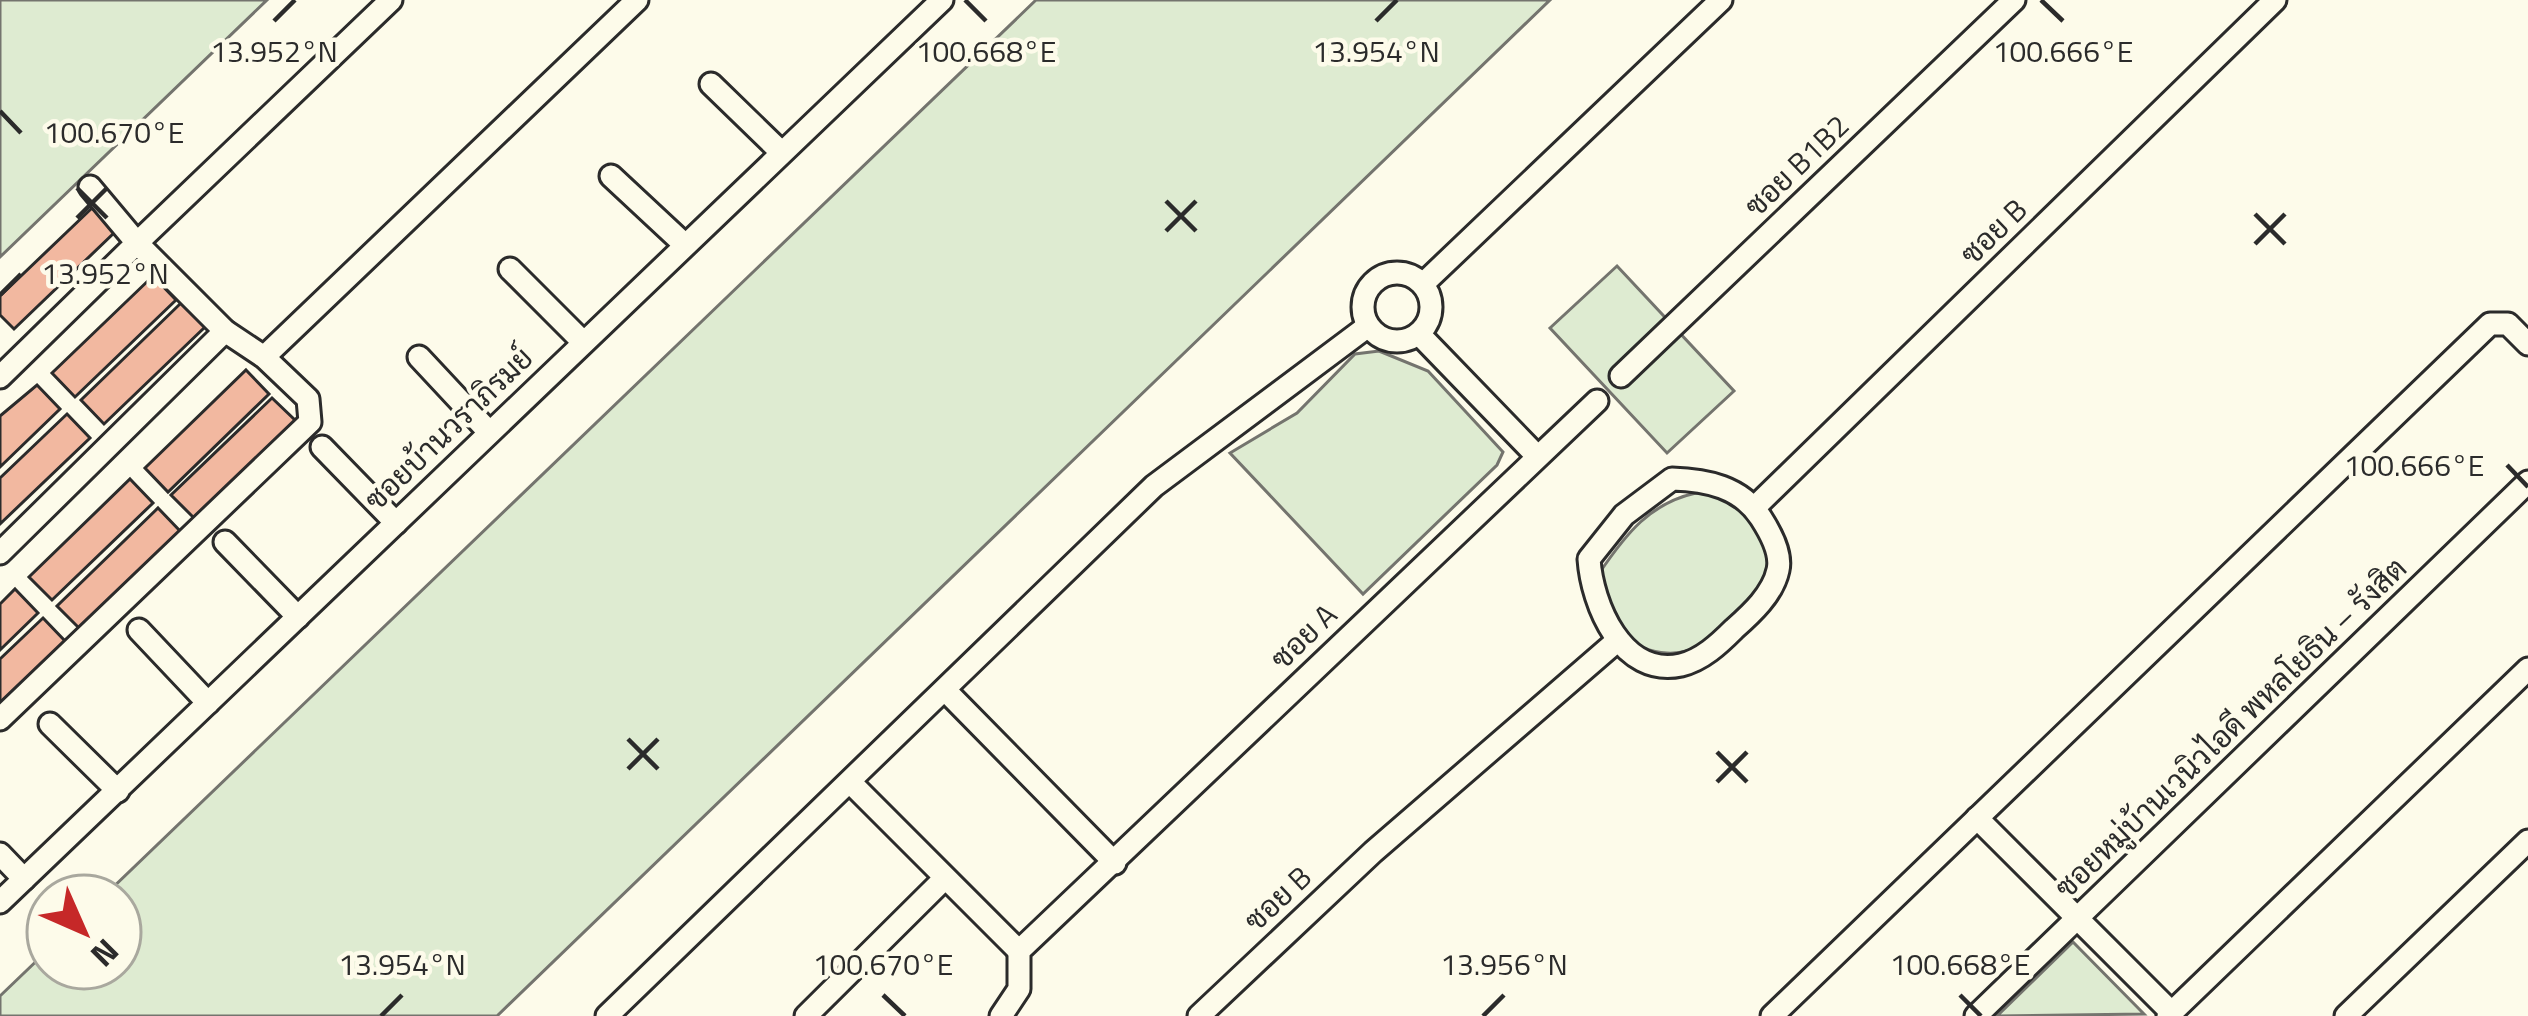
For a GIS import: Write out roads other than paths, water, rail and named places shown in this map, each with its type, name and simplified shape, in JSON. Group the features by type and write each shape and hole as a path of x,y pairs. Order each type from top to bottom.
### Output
{"street":[{"path":"0,377 392,0"},
{"path":"264,357 638,0"},
{"name":"ซอยบ้านวราภิรมย์","path":"31,872 942,0"},
{"path":"1423,284 1721,0"},
{"name":"ซอย B1B2","path":"1621,376 2014,0"},
{"name":"ซอย B","path":"1754,508 2275,0"},
{"path":"711,84 780,151"},
{"path":"611,176 684,244"},
{"path":"0,719 310,422 308,399 264,357 225,331 137,243 91,187"},
{"path":"510,268 583,341"},
{"path":"1403,273 1423,284 1431,315 1419,334 1386,340 1368,326 1363,304 1372,284 1403,273"},
{"path":"1772,1016 2490,324 2508,324 2528,344"},
{"path":"607,1016 1154,486 1368,326"},
{"path":"0,553 225,331"},
{"path":"1419,334 1535,454"},
{"path":"419,357 489,432"},
{"name":"ซอย A","path":"1019,951 1535,454 1597,401"},
{"path":"322,447 396,523"},
{"path":"1672,478 1717,484 1754,508 1772,535 1779,567 1769,592 1745,620 1698,659 1676,667 1644,659 1618,640 1600,616 1589,559 1624,515 1672,478"},
{"name":"ซอยหมู่บ้านเวนิวไอดี พหลโยธิน – รังสิต","path":"1976,1016 2528,482"},
{"path":"225,542 298,617"},
{"path":"139,630 208,703"},
{"name":"ซอย B","path":"1199,1016 1373,852 1618,640"},
{"path":"1977,818 2169,1014 2528,668"},
{"path":"945,690 1115,863"},
{"path":"50,724 118,791"},
{"path":"850,782 1019,951 1019,989 1000,1016"},
{"path":"2346,1016 2528,841"},
{"path":"0,854 24,879"},
{"path":"806,1016 945,878"},
{"name":"ซอยบ้านวราภิรมย์","path":"0,902 24,879"}]}
